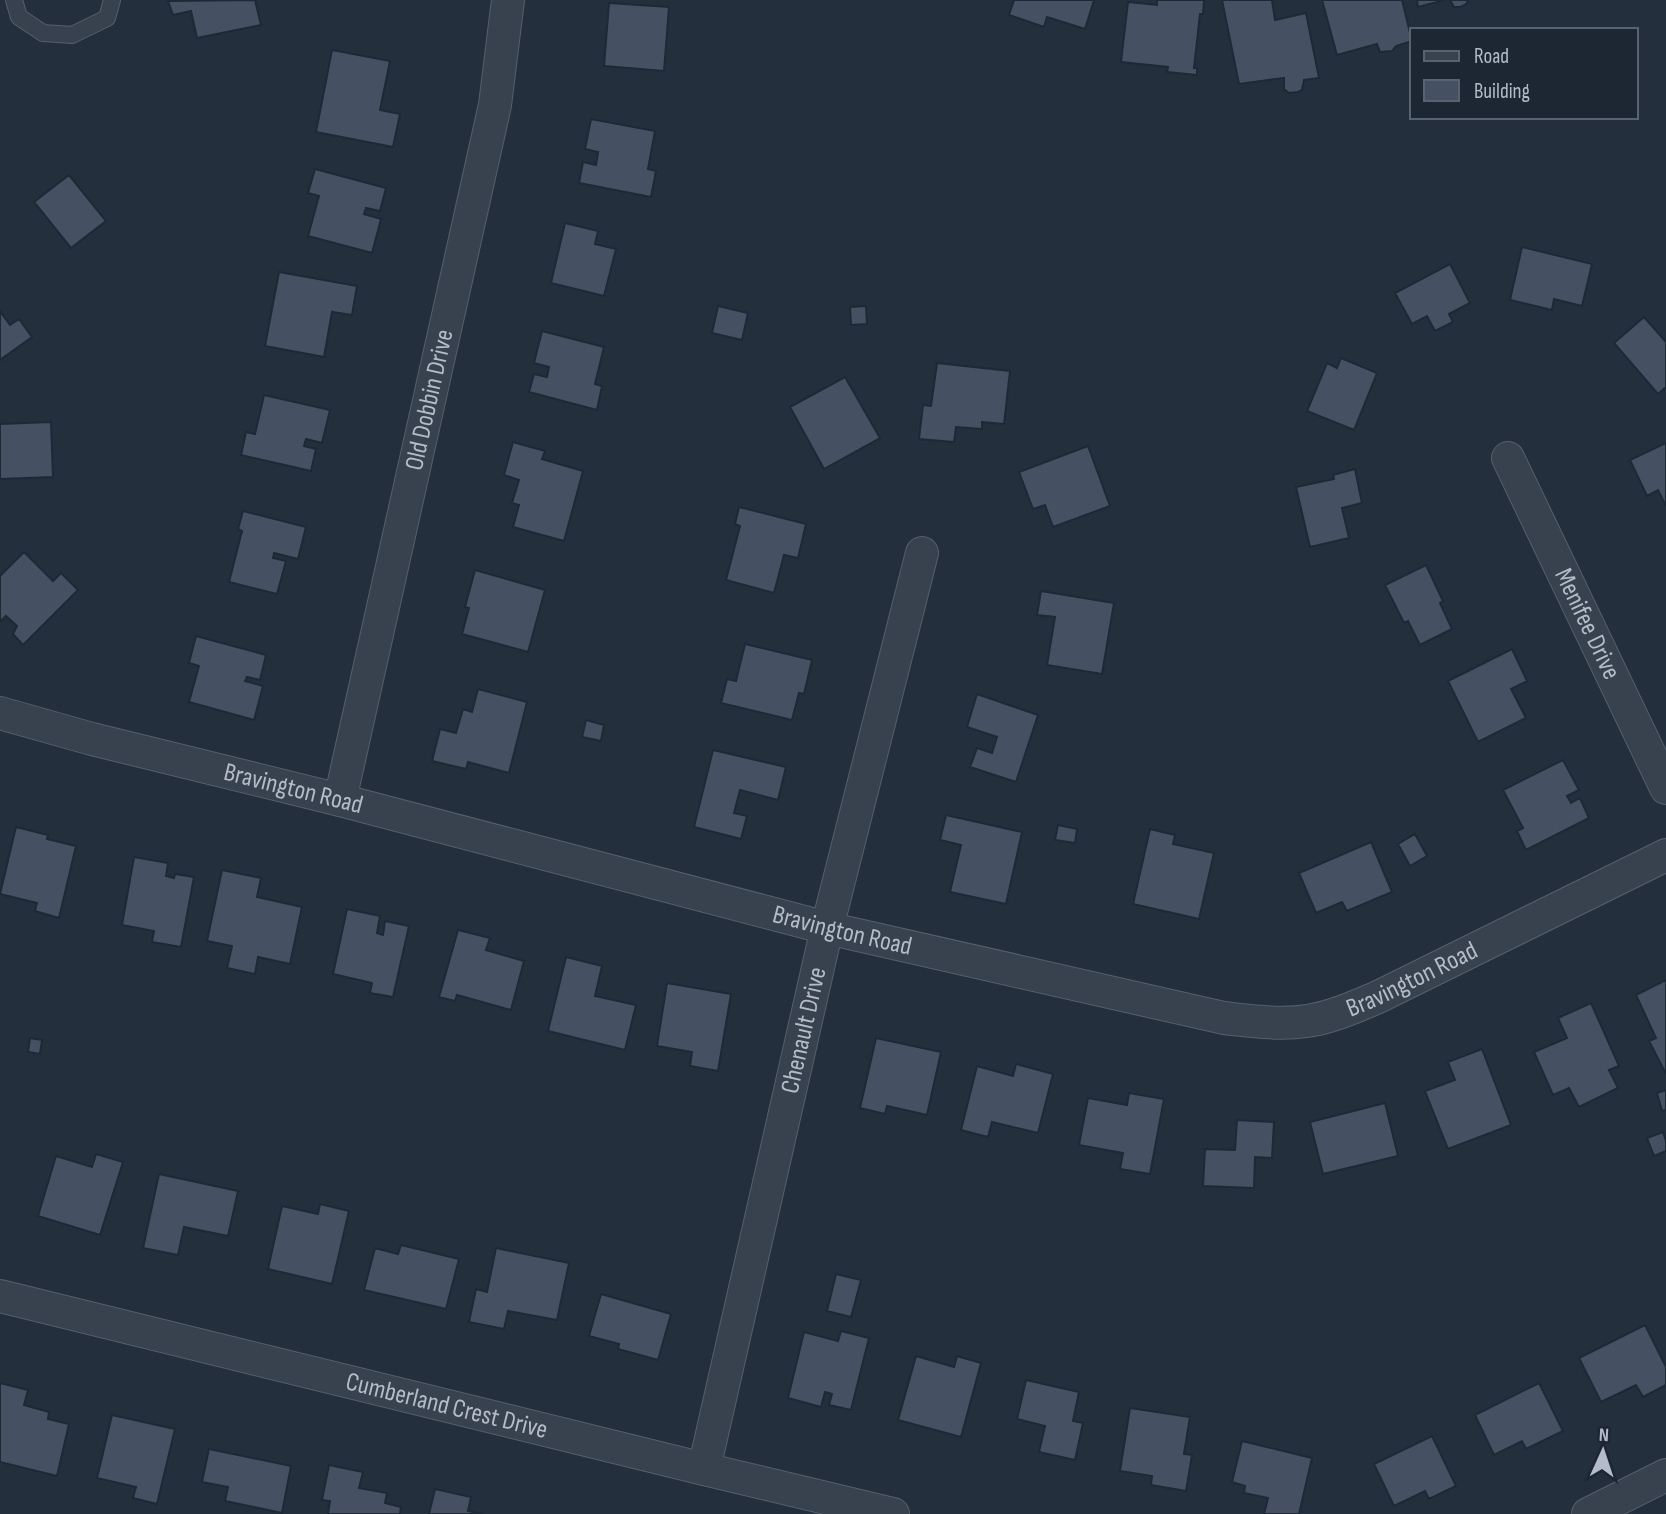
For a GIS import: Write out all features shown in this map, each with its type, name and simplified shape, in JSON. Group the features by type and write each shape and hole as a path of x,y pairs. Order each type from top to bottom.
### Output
{"street":[{"name":"Old Dobbin Drive","path":"340,800 495,105 508,0"},
{"name":"Menifee Drive","path":"1508,458 1666,788"},
{"name":"Chenault Drive","path":"704,1469 827,928 922,553"},
{"name":"Bravington Road","path":"0,713 827,928 1224,1018 1270,1023 1308,1021 1376,998 1666,855"},
{"name":"Cumberland Crest Drive","path":"0,1296 893,1514"},
{"path":"1588,1514 1666,1475"}],"lane":[{"path":"14,0 19,17 43,33 72,35 107,18 112,0"}],"building":[{"path":"255,0 261,25 197,38 191,11 173,15 168,1"},
{"path":"1014,0 1094,0 1085,29 1047,17 1044,27 1009,15"},
{"path":"1157,0 1204,0 1194,68 1197,68 1197,75 1167,72 1168,67 1121,62 1128,2 1157,5"},
{"path":"1222,0 1272,0 1275,20 1306,13 1319,78 1304,80 1302,90 1289,93 1284,89 1284,78 1239,84"},
{"path":"1322,0 1402,0 1410,42 1396,46 1392,51 1380,52 1377,44 1337,55"},
{"path":"1417,0 1445,0 1418,7"},
{"path":"1450,0 1468,1 1465,5 1454,7"},
{"path":"609,3 669,7 664,71 604,66"},
{"path":"332,50 390,61 380,110 400,114 393,147 316,132"},
{"path":"591,119 655,131 648,169 656,171 651,197 579,183 583,162 596,165 598,152 585,149"},
{"path":"315,169 386,188 380,211 366,208 364,214 381,219 372,253 308,236 319,196 308,193"},
{"path":"69,175 106,221 71,248 34,202"},
{"path":"565,223 598,231 595,244 616,249 604,296 551,283"},
{"path":"1522,247 1592,264 1582,306 1554,299 1552,310 1510,300"},
{"path":"1450,264 1470,303 1449,314 1453,322 1435,331 1427,316 1412,324 1395,293"},
{"path":"279,272 357,286 352,315 332,312 324,357 265,346"},
{"path":"718,306 748,313 742,340 712,333"},
{"path":"866,306 867,324 851,325 850,307"},
{"path":"0,311 10,325 19,319 32,337 0,360"},
{"path":"1644,317 1666,342 1666,387 1658,394 1614,343"},
{"path":"542,331 604,347 595,384 602,386 597,410 529,392 534,374 547,377 549,367 534,363"},
{"path":"1341,358 1377,373 1354,430 1307,411 1327,363 1337,368"},
{"path":"937,363 1010,371 1004,424 982,422 982,429 956,427 954,442 919,439 923,405 931,406"},
{"path":"845,377 880,438 824,469 790,407"},
{"path":"264,395 330,410 322,443 306,439 304,446 316,449 311,471 241,455 246,432 255,434"},
{"path":"51,422 53,477 0,479 0,424"},
{"path":"513,442 545,451 542,459 583,471 564,541 513,527 519,505 512,503 519,480 504,475"},
{"path":"1666,443 1666,506 1658,490 1647,496 1630,460"},
{"path":"1088,446 1110,506 1053,527 1045,505 1033,509 1019,472"},
{"path":"1355,469 1362,503 1342,508 1349,538 1310,547 1296,487 1334,479 1333,475"},
{"path":"739,507 806,524 798,558 784,555 774,593 726,580 740,526 735,524"},
{"path":"243,511 306,527 298,559 274,553 273,558 286,561 277,594 229,582 242,531 238,529"},
{"path":"24,552 53,581 61,573 78,590 23,645 13,634 17,626 6,616 0,622 0,576"},
{"path":"1426,565 1443,601 1440,603 1452,629 1420,645 1408,621 1404,623 1385,585"},
{"path":"475,570 545,590 528,652 462,634 469,608 465,607"},
{"path":"1041,591 1114,603 1102,674 1047,665 1055,617 1037,615"},
{"path":"196,636 266,655 260,680 247,677 245,681 263,686 254,720 189,702 199,666 189,663"},
{"path":"745,644 812,660 804,694 799,693 792,720 721,703 727,679 736,681"},
{"path":"1512,649 1527,681 1511,689 1526,718 1478,742 1448,681"},
{"path":"478,689 527,702 509,773 468,762 466,769 432,761 440,729 456,733 463,709 472,712"},
{"path":"977,694 1038,715 1016,782 970,767 977,748 992,753 997,737 967,727"},
{"path":"586,720 604,725 601,741 582,737"},
{"path":"713,750 786,767 778,800 740,790 734,813 747,816 741,839 694,827"},
{"path":"1563,760 1579,790 1567,796 1571,803 1580,798 1589,818 1526,850 1517,831 1523,828 1503,790"},
{"path":"946,815 1022,832 1006,904 950,892 961,845 940,840"},
{"path":"1058,825 1077,829 1075,843 1055,840"},
{"path":"16,827 76,846 59,918 35,911 37,903 0,894"},
{"path":"1150,829 1175,835 1173,844 1214,853 1199,919 1133,904"},
{"path":"1415,834 1427,856 1410,866 1398,844"},
{"path":"1371,842 1392,892 1347,911 1342,902 1316,913 1299,873"},
{"path":"134,857 168,863 166,876 174,878 175,874 194,877 181,947 152,942 154,931 122,925"},
{"path":"222,870 261,878 257,897 302,907 290,964 258,957 255,974 227,968 232,946 207,941"},
{"path":"347,909 380,916 377,933 383,935 385,921 409,926 393,997 370,993 372,983 333,974"},
{"path":"458,930 490,938 486,950 524,961 511,1010 457,995 455,1001 439,997"},
{"path":"566,957 602,966 595,996 636,1005 625,1050 548,1031"},
{"path":"1666,980 1666,1074 1649,1041 1656,1038 1636,995"},
{"path":"667,983 731,994 718,1071 690,1066 692,1052 657,1046"},
{"path":"1591,1003 1619,1066 1609,1070 1618,1088 1579,1107 1569,1088 1553,1095 1534,1052 1567,1038 1558,1018"},
{"path":"30,1038 42,1040 40,1054 28,1052"},
{"path":"876,1038 941,1052 927,1115 887,1106 885,1114 860,1108"},
{"path":"1482,1049 1511,1125 1448,1149 1425,1091 1455,1080 1448,1062"},
{"path":"1016,1064 1053,1074 1038,1133 992,1122 988,1137 961,1130 977,1066 1013,1076"},
{"path":"1666,1090 1666,1110 1662,1111 1657,1093"},
{"path":"1129,1093 1164,1099 1150,1174 1120,1169 1123,1153 1079,1145 1088,1098 1127,1105"},
{"path":"1385,1103 1398,1156 1323,1174 1310,1122"},
{"path":"1237,1120 1274,1122 1272,1158 1255,1157 1254,1188 1203,1186 1205,1149 1235,1150"},
{"path":"1663,1132 1666,1151 1654,1156 1647,1138"},
{"path":"96,1154 123,1162 100,1235 38,1216 56,1156 92,1167"},
{"path":"159,1174 238,1191 228,1236 184,1227 178,1255 143,1248"},
{"path":"320,1204 349,1211 332,1284 268,1269 282,1206 318,1214"},
{"path":"401,1245 459,1259 446,1309 364,1290 375,1248 398,1254"},
{"path":"496,1248 569,1263 557,1320 508,1311 504,1329 469,1322 476,1289 487,1292"},
{"path":"836,1274 861,1280 851,1317 827,1311"},
{"path":"601,1294 671,1314 658,1360 618,1349 619,1344 589,1336"},
{"path":"1645,1325 1666,1367 1666,1385 1643,1397 1636,1385 1601,1402 1579,1358"},
{"path":"841,1331 869,1338 851,1410 829,1405 832,1394 825,1392 821,1407 788,1398 804,1332 838,1341"},
{"path":"916,1356 954,1367 957,1356 981,1363 961,1437 898,1420"},
{"path":"1026,1380 1079,1392 1073,1421 1083,1423 1075,1460 1039,1452 1045,1426 1017,1419"},
{"path":"0,1383 28,1390 24,1405 49,1412 48,1419 69,1424 57,1476 0,1462"},
{"path":"1539,1383 1563,1431 1526,1449 1522,1441 1494,1455 1475,1415"},
{"path":"1130,1408 1190,1417 1184,1454 1192,1455 1186,1491 1151,1485 1152,1476 1120,1471"},
{"path":"112,1415 175,1429 157,1504 133,1498 136,1487 97,1478"},
{"path":"1432,1436 1456,1486 1429,1499 1425,1491 1394,1506 1374,1464"},
{"path":"1242,1441 1312,1458 1299,1514 1264,1514 1268,1498 1244,1493 1245,1486 1232,1482"},
{"path":"209,1449 291,1466 282,1513 225,1501 228,1487 202,1482"},
{"path":"329,1465 363,1472 359,1488 387,1493 385,1503 401,1507 400,1514 328,1514 330,1501 322,1500"},
{"path":"435,1489 471,1497 468,1511 483,1514 429,1514"}]}
